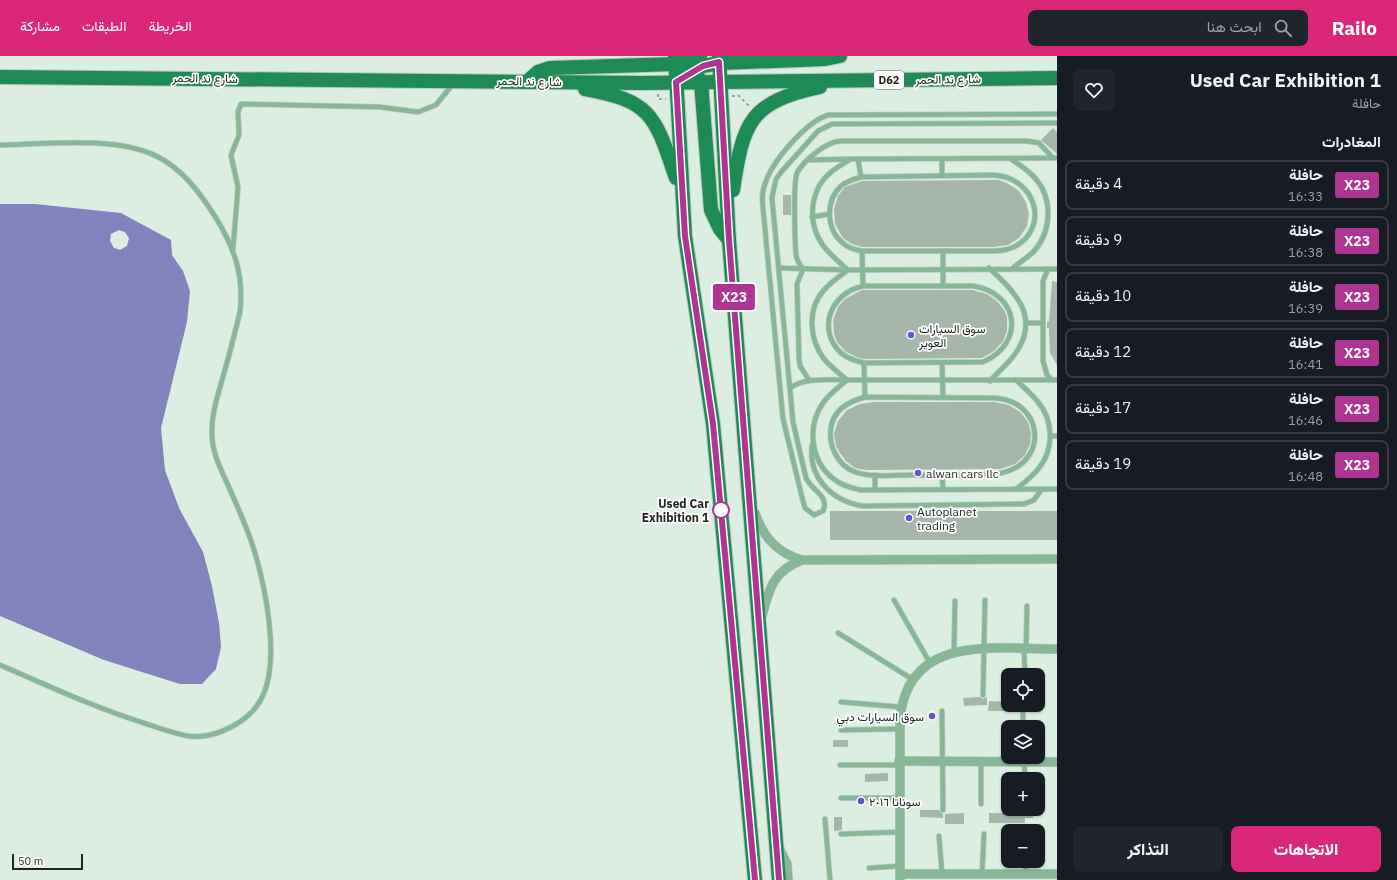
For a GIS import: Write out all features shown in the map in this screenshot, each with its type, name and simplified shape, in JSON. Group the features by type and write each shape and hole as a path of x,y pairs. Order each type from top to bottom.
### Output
{"main road":[{"path":"528,81 538,72 550,68 692,62 719,59 825,59 840,56"},
{"path":"719,59 729,240 759,627 778,846 779,880"},
{"path":"692,62 720,82"},
{"path":"692,62 676,82 682,194 690,277 713,424 755,880"},
{"path":"676,82 692,62"},
{"path":"692,62 711,210 720,229 729,240"},
{"name":"شارع ند الحمر","path":"0,76 642,83 676,82"},
{"name":"شارع ند الحمر","path":"720,82 1057,78"},
{"path":"728,218 739,149 746,131 757,115 772,102 790,94 851,80"},
{"path":"544,82 620,96 645,111 660,132 682,194"}],"street":[{"path":"750,499 758,524 770,542 788,555 802,560 1057,559"},
{"path":"759,627 772,584 785,569 802,560"},
{"path":"1057,649 984,649 954,651 930,663 912,680 901,707 900,729 900,873 982,874 1012,877 1026,874 1057,874"},
{"path":"900,763 1001,761"},
{"path":"1045,761 1057,762"},
{"path":"778,846 786,861 788,880"}],"lane":[{"path":"233,250 238,187 231,155 239,135 238,112 242,104 380,107 418,112 436,105 455,80"},
{"path":"1057,114 838,114 818,118 803,130 768,174 762,196 786,435 805,508 810,514 819,514 823,511 825,502 823,497 808,484 793,422 780,268 772,198 773,188 782,171 812,136 824,126 840,124 1057,123"},
{"path":"809,380 800,366 798,358 797,284 803,269 797,257 796,180 798,171 825,145 840,141 1033,141 1055,158"},
{"path":"0,145 119,145 138,149 157,156 173,167 201,197 224,231 240,270 242,296 240,312 214,414 212,433 214,452 243,518 255,552 264,588 269,623 270,659 269,677 264,694 254,710 240,722 225,730 207,735 189,736 110,712 0,665"},
{"path":"809,160 1055,158"},
{"path":"848,270 822,244 817,236 812,217 815,198 823,181 837,168 851,159"},
{"path":"858,159 861,177"},
{"path":"942,159 942,175"},
{"path":"1011,159 1032,174 1039,184 1046,200 1048,218 1041,241 1034,251 1014,268"},
{"path":"942,175 1002,175 1013,178 1022,184 1033,202 1033,223 1029,233 1013,248 992,251 862,251 848,247 840,241 834,233 829,214 830,204 835,194 842,186 851,180 861,177 942,175"},
{"path":"812,217 829,214"},
{"path":"862,251 863,286"},
{"path":"943,251 943,286"},
{"path":"780,268 848,270 989,268 1057,269"},
{"path":"989,268 1015,292 1021,302 1026,323 1021,345 1015,355 990,380"},
{"path":"1048,269 1043,281 1044,368 1054,380"},
{"path":"847,380 825,360 818,350 813,338 812,325 813,313 817,301 824,290 848,270"},
{"path":"863,286 973,286 985,288 996,294 1005,302 1010,314 1012,326 1009,338 1004,348 994,357 983,362 864,363 851,359 842,354 830,336 828,326 833,305 848,291 863,286"},
{"path":"1026,323 1043,323"},
{"path":"864,363 865,397"},
{"path":"942,363 943,397"},
{"path":"790,388 809,380 1054,380"},
{"path":"847,380 823,403 816,415 812,440 812,457 816,474 830,493 851,504 863,506 1024,504 1034,500 1041,490"},
{"path":"1016,380 1039,402 1049,424 1051,436 1045,459 1039,469 1016,489"},
{"path":"865,397 943,397 1003,398 1012,400 1026,411 1031,419 1035,437 1030,454 1025,461 1010,471 992,474 876,475 854,472 844,466 837,457 832,447 830,436 834,420 843,406 853,400 865,397"},
{"path":"1051,436 1057,436"},
{"path":"812,440 817,457 824,470 834,480 847,487 861,490 1057,489"},
{"path":"942,474 943,489"},
{"path":"875,490 876,475"},
{"path":"894,600 930,663"},
{"path":"983,695 985,600"},
{"path":"954,651 955,601"},
{"path":"1025,668 1027,606"},
{"path":"838,633 912,680"},
{"path":"841,702 901,707"},
{"path":"942,711 943,810"},
{"path":"1023,714 1023,720"},
{"path":"841,730 900,729"},
{"path":"981,762 981,804"},
{"path":"840,765 900,763"},
{"path":"841,798 900,798"},
{"path":"825,819 830,880"},
{"path":"841,834 900,832"},
{"path":"982,874 984,834"},
{"path":"939,836 942,874"},
{"path":"869,868 900,873"},
{"path":"1026,868 1026,874"}],"path":[{"path":"738,96 757,115"}],"water":[{"path":"0,204 35,204 121,213 171,240 172,255 183,271 190,291 187,322 161,428 165,470 179,508 203,552 212,586 219,623 221,647 216,669 202,684 180,684 104,660 0,616","holes":["119,230 125,232 129,238 127,246 120,250 114,248 110,241 111,234"]}],"building":[{"path":"1053,128 1057,132 1057,154 1041,140"},
{"path":"999,180 1007,183 1019,191 1026,202 1029,214 1027,226 1019,238 1008,245 993,247 862,247 852,244 843,238 835,224 834,209 838,196 845,187 862,181"},
{"path":"783,195 791,195 791,215 783,215"},
{"path":"1052,281 1057,282 1057,365 1050,353 1049,328 1047,328 1047,322 1049,321"},
{"path":"862,290 972,290 987,294 997,301 1004,310 1007,317 1007,331 1003,341 994,351 982,358 859,358 846,352 837,342 834,334 833,321 838,307 845,299"},
{"path":"874,402 994,402 1009,405 1020,412 1028,422 1031,433 1030,444 1025,455 1015,464 1000,469 866,470 855,468 846,461 840,453 836,446 834,434 838,421 847,410 860,404"},
{"path":"830,511 1057,511 1057,540 830,540"},
{"path":"980,697 983,699 987,697 987,705 964,706 963,698"},
{"path":"989,701 1001,702 1001,711 988,711"},
{"path":"833,740 848,740 848,747 833,747"},
{"path":"888,773 888,781 865,782 865,774"},
{"path":"920,810 939,810 943,814 943,818 920,817"},
{"path":"964,813 964,824 945,824 945,814"},
{"path":"989,813 1001,813 1001,816 1033,816 1033,818 1025,818 1025,823 989,823"},
{"path":"834,817 842,817 842,830 834,831"}],"bus line":[{"name":"X23","path":"755,880 713,424 685,236 676,82 703,66 719,62 729,240 759,627 778,846 779,880"}],"place":[{"name":"سوق السيارات العوير","path":"911,335"},
{"name":"alwan cars llc","path":"918,473"},
{"name":"Used Car Exhibition 1","path":"721,510"},
{"name":"Autoplanet trading","path":"909,518"},
{"name":"سوق السيارات دبي","path":"932,716"},
{"name":"سوناتا ٢٠١٦","path":"861,801"}]}
